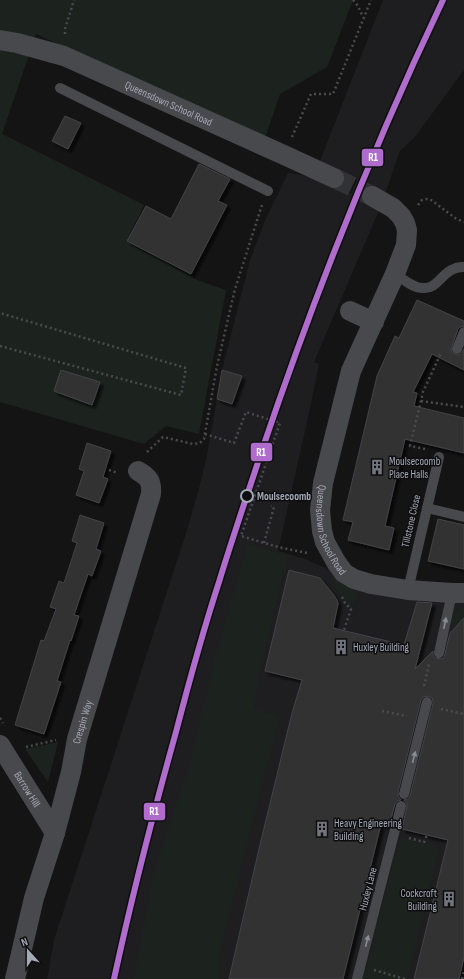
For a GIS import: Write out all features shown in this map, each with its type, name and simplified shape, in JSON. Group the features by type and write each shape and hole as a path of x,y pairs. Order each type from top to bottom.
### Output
{"street":[{"name":"Queensdown School Road","path":"0,40 17,43 64,56 334,178"},
{"path":"372,196 393,208 401,216 405,223"},
{"name":"Queensdown School Road","path":"405,223 407,230 406,245 395,274 351,371 324,483 320,510 321,525 325,542 332,557 340,568 354,579 371,584 408,590 458,593"},
{"path":"350,311 374,322"},
{"name":"Crespin Way","path":"15,979 34,898 55,833 77,739 151,494 151,483 145,475 138,471"},
{"name":"Barrow Hill","path":"0,745 55,833"}],"lane":[{"path":"60,88 268,192"},
{"path":"395,274 415,286 427,288 436,284 449,271 464,267"},
{"path":"457,349 464,332"},
{"name":"Tillstone Close","path":"408,590 439,457"},
{"path":"427,508 464,517"},
{"path":"439,653 458,593"},
{"path":"404,794 426,704"},
{"name":"Huxley Lane","path":"357,979 402,806"}],"path":[{"path":"64,56 66,47 65,29 74,0"},
{"path":"353,0 364,17"},
{"path":"284,155 311,94 333,94 371,0"},
{"path":"145,453 163,437 193,444 203,441 217,366 235,289 260,208 268,192"},
{"path":"405,223 422,200 427,199 431,200 455,218 464,222"},
{"path":"0,313 186,368 181,395 0,346"},
{"path":"439,457 440,452 410,446 423,392 434,366 446,344 457,349"},
{"path":"421,401 464,407"},
{"path":"205,434 234,443 246,412 280,423 241,536 278,547"},
{"path":"264,543 274,507 271,506"},
{"path":"424,687 429,664"},
{"path":"426,704 464,714"},
{"path":"382,711 417,718 422,724"},
{"path":"21,748 56,740"},
{"path":"406,838 424,842 427,835"},
{"path":"360,966 405,979"},
{"path":"462,979 464,971"}],"shaded area":[{"path":"0,0 353,0 327,67 280,94 265,138 36,34 2,134 144,205 126,241 197,280 226,290 199,434 166,426 144,444 0,402"},
{"path":"383,0 464,0 464,70 415,137 400,151 380,208 314,362 319,364 278,551 305,559 378,591 464,594 464,979 47,979 54,940 198,492 206,460 222,370 250,260 266,218 288,173 313,177 351,194 357,180 320,161"},
{"path":"248,544 287,556 258,678 253,709 279,716 219,955 219,979 134,979 155,870 187,774 215,660"},
{"path":"333,577 358,591 351,609 339,594"},
{"path":"464,605 464,620 457,626 445,623"},
{"path":"58,742 48,782 25,749"},
{"path":"401,837 439,846 407,979 357,979 360,966 367,968"}],"building":[{"path":"65,116 81,123 68,149 52,141"},
{"path":"199,164 230,179 218,201 227,205 191,274 127,241 146,206 171,219"},
{"name":"Moulsecoomb Place Halls","path":"417,300 464,321 464,326 458,329 451,349 452,353 457,355 461,354 464,349 464,370 432,354 413,392 417,393 414,406 464,418 464,453 405,439 385,526 394,528 389,550 348,540 353,522 343,520 377,376 395,336 399,338"},
{"path":"61,370 100,382 92,405 54,391"},
{"path":"222,370 242,376 232,404 217,399"},
{"path":"87,443 111,451 103,477 108,479 99,503 76,495 84,471 79,469"},
{"path":"80,515 104,523 96,549 101,551 92,576 88,574 74,615 79,616 57,681 61,682 44,734 15,725 41,640 44,641 56,609 50,607 59,581 64,583 77,543 72,541"},
{"path":"438,519 464,525 464,569 428,561"},
{"path":"289,570 320,578 333,594 338,604 333,628 404,645 417,602 432,603 415,669 433,651 435,658 444,658 450,633 464,618 464,957 459,979 414,979 448,840 402,829 407,807 404,800 408,799 410,796 433,704 432,698 428,696 423,697 421,700 398,792 398,796 401,800 397,801 395,804 389,826 381,824 343,979 229,979 292,713 302,680 265,671"}],"tunnel":[{"path":"334,178 372,196"}],"transit line":[{"name":"R1","path":"114,979 143,855 191,675 213,600 261,453 345,224 392,111 443,0"}],"place":[{"name":"Moulsecoomb Place Halls","path":"377,467"},
{"name":"Moulsecoomb","path":"247,496"},
{"name":"Huxley Building","path":"341,647"},
{"name":"Heavy Engineering Building","path":"322,829"},
{"name":"Cockcroft Building","path":"449,899"}]}
